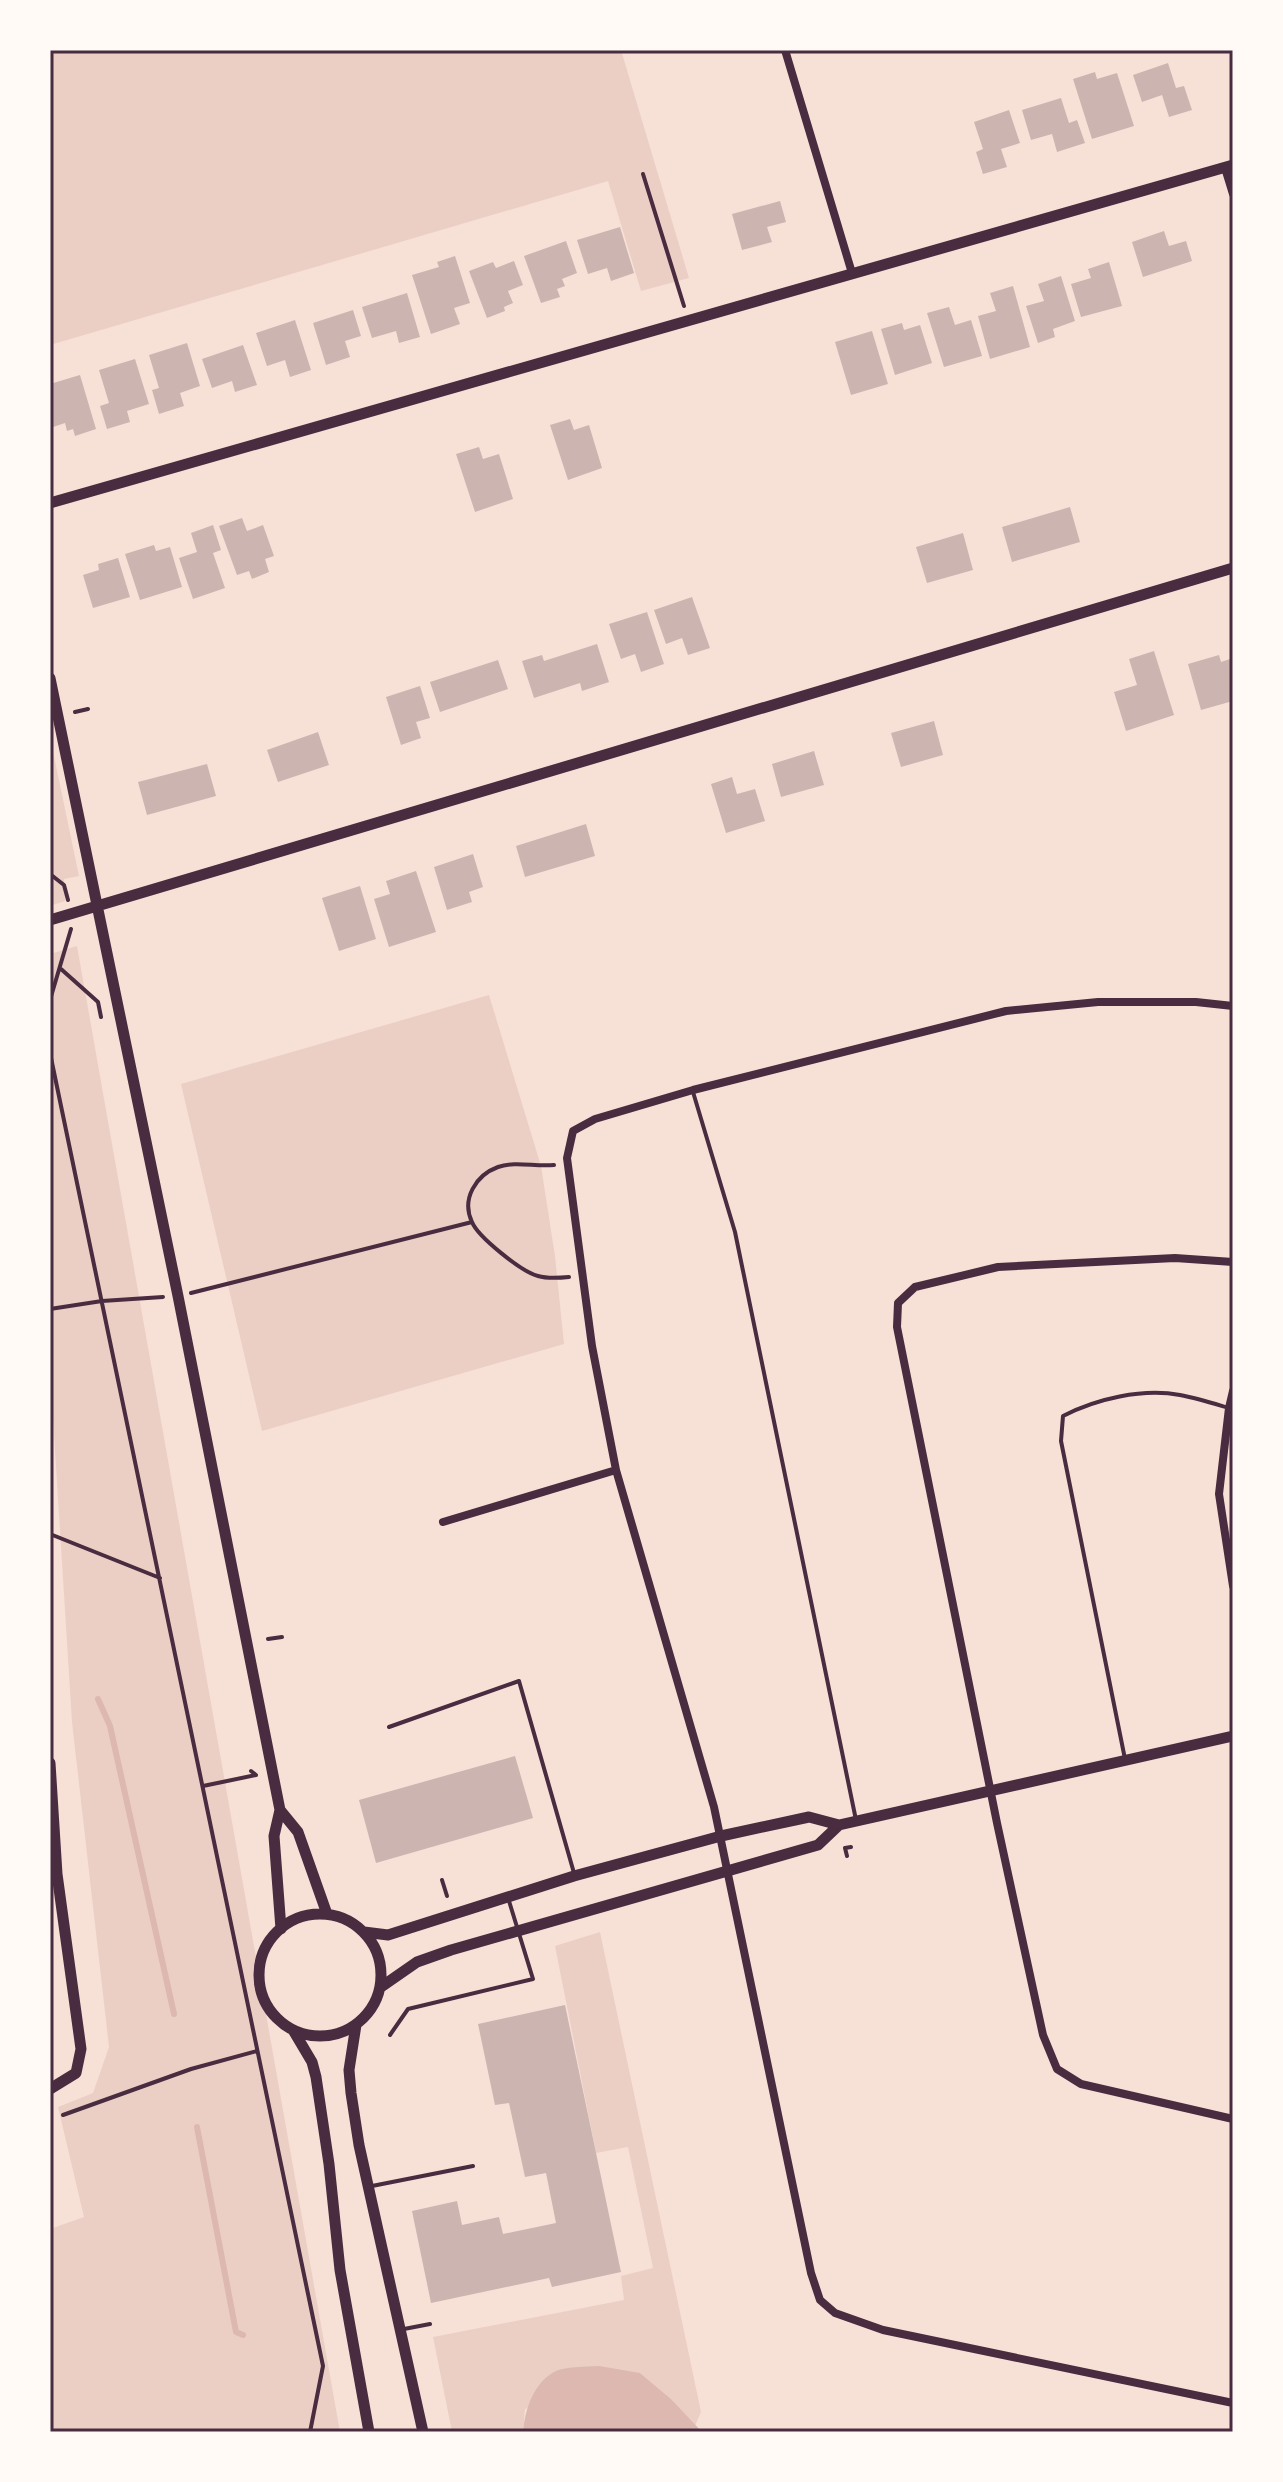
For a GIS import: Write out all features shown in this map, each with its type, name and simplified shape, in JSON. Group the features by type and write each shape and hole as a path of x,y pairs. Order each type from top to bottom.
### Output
{"street":[{"path":"785,50 852,273"},
{"path":"50,503 1229,167 1233,194"},
{"path":"50,920 1233,568"},
{"path":"50,678 280,1810 274,1836 281,1929"},
{"path":"1233,1006 1196,1002 1098,1002 1006,1011 693,1090 595,1119 573,1131 568,1163 592,1346 616,1470 721,1836 811,2273 820,2300 835,2313 883,2330 1233,2403"},
{"path":"1233,1262 1175,1258 998,1267 915,1287 898,1303 897,1327 1043,2035 1057,2069 1081,2084 1233,2119"},
{"path":"1233,1391 1219,1494 1233,1586"},
{"path":"443,1522 616,1470"},
{"path":"381,1987 417,1962 518,1929 818,1845 839,1825 1233,1736"},
{"path":"50,1763 57,1874 81,2049 76,2073 50,2089"},
{"path":"280,1810 298,1832 327,1914"},
{"path":"364,1932 379,1957 381,1987 372,2008 356,2025 341,2033 308,2036 278,2020 267,2007 261,1991 259,1974 262,1957 269,1942 281,1929 302,1917 327,1914 340,1917 364,1932 388,1935 574,1876 721,1836 809,1817 839,1825"},
{"path":"356,2025 349,2070 351,2093 423,2432"},
{"path":"293,2030 312,2062 316,2077 340,2270 369,2432"}],"lane":[{"path":"693,1090 735,1232 856,1820"},
{"path":"1125,1759 1061,1441 1063,1416 1087,1404 1149,1392 1178,1394 1229,1408"},
{"path":"389,1727 519,1681 574,1876"},
{"path":"390,2035 408,2009 533,1979 508,1897"},
{"path":"369,2186 473,2166"},
{"path":"402,2330 430,2324"}],"path":[{"path":"643,174 688,320"},
{"path":"75,712 88,709"},
{"path":"50,1000 71,932"},
{"path":"60,968 98,1002 101,1017"},
{"path":"50,1053 323,2366 310,2432"},
{"path":"568,1163 541,1166 513,1164 486,1173 470,1192 469,1203 472,1222 509,1260 526,1271 555,1278 582,1275"},
{"path":"50,1309 102,1301 178,1296 472,1222"},
{"path":"50,1534 160,1578"},
{"path":"268,1639 282,1637"},
{"path":"203,1786 256,1775 251,1771"},
{"path":"847,1856 845,1848 851,1847"},
{"path":"442,1880 447,1896"},
{"path":"63,2115 191,2069 257,2051"}],"shaded area":[{"path":"50,50 621,50 689,278 641,291 608,181 50,345"},
{"path":"50,737 79,876 64,879 65,901 50,906"},
{"path":"77,946 340,2432 50,2432 50,2229 84,2217 58,2107 93,2093 109,2047 72,1722 50,1371 50,954"},
{"path":"489,995 541,1166 564,1344 262,1431 181,1084"},
{"path":"600,1932 701,2412 695,2426 671,2399 640,2373 525,2409 523,2432 452,2432 433,2337 624,2300 621,2276 653,2268 628,2147 596,2153 555,1946"},
{"path":"599,2366 640,2373 671,2399 702,2432 523,2432 531,2398 547,2377 564,2369"}],"building":[{"path":"1168,63 1176,88 1184,86 1192,110 1169,117 1162,95 1142,102 1133,75"},
{"path":"1095,72 1097,79 1117,73 1134,126 1092,139 1073,79"},
{"path":"1061,98 1069,123 1077,120 1085,143 1057,152 1052,134 1031,140 1022,110"},
{"path":"1009,110 1020,143 1001,149 1007,167 983,174 976,152 983,149 974,122"},
{"path":"780,201 786,222 767,227 772,242 742,250 732,214"},
{"path":"620,227 634,273 611,281 607,268 588,274 577,240"},
{"path":"1164,231 1169,246 1186,241 1192,261 1143,277 1132,242"},
{"path":"566,241 577,273 562,279 565,286 557,289 560,297 541,303 524,256"},
{"path":"455,256 470,303 454,308 460,324 431,334 412,275 439,267 437,262"},
{"path":"514,261 523,285 508,291 513,303 504,307 505,311 487,318 469,271 493,262 496,268"},
{"path":"1109,262 1122,306 1081,317 1071,284 1091,278 1088,269"},
{"path":"1061,276 1075,321 1053,329 1055,337 1038,343 1026,306 1044,301 1038,284"},
{"path":"1013,286 1030,347 990,359 978,316 996,311 990,293"},
{"path":"407,293 420,337 399,343 396,331 372,338 362,307"},
{"path":"949,307 955,325 971,320 982,356 944,367 927,313"},
{"path":"353,310 361,336 345,341 350,357 326,365 313,323"},
{"path":"295,320 311,370 290,377 285,360 267,366 256,333"},
{"path":"902,323 904,330 920,325 932,363 895,375 881,329"},
{"path":"872,331 888,384 851,395 835,342"},
{"path":"187,343 200,386 180,393 184,406 159,414 152,390 159,388 149,355"},
{"path":"243,345 257,385 235,392 232,381 212,388 202,359"},
{"path":"135,359 149,404 127,411 130,422 107,429 100,406 109,403 99,370"},
{"path":"80,375 96,429 75,436 73,429 67,431 65,423 53,427 50,384"},
{"path":"570,419 574,430 589,425 602,468 568,480 550,425"},
{"path":"479,447 483,459 499,454 513,499 475,512 456,454"},
{"path":"1070,507 1080,542 1012,562 1002,527"},
{"path":"242,518 247,531 263,525 274,556 265,559 269,572 252,579 249,571 237,575 219,526"},
{"path":"213,525 221,550 213,553 225,588 193,599 179,558 197,552 191,533"},
{"path":"963,533 973,570 927,583 916,547"},
{"path":"154,545 156,551 170,547 182,587 140,600 125,554"},
{"path":"118,558 130,597 93,608 83,575 99,570 98,564"},
{"path":"692,597 710,648 688,655 682,638 666,644 654,610"},
{"path":"647,612 664,664 641,672 635,654 621,659 609,624"},
{"path":"597,644 609,682 582,691 580,683 534,698 522,661 542,655 544,661"},
{"path":"1154,651 1174,715 1126,731 1114,692 1137,685 1129,659"},
{"path":"1219,655 1221,662 1233,658 1233,701 1201,710 1188,664"},
{"path":"498,660 508,689 440,712 430,682"},
{"path":"420,686 430,718 416,722 421,738 401,745 386,697"},
{"path":"934,721 943,755 901,767 891,733"},
{"path":"318,732 329,765 278,782 267,750"},
{"path":"814,751 824,785 781,797 772,764"},
{"path":"207,764 216,796 147,815 138,782"},
{"path":"732,777 737,794 755,789 765,821 726,833 711,784"},
{"path":"586,824 595,856 525,877 516,846"},
{"path":"473,854 483,887 469,892 472,902 447,910 434,867"},
{"path":"416,871 436,932 389,947 374,899 390,894 386,881"},
{"path":"360,886 376,939 339,951 322,898"},
{"path":"515,1756 533,1818 376,1863 359,1800"},
{"path":"565,2005 621,2272 552,2287 549,2278 431,2303 412,2211 457,2201 462,2225 499,2217 503,2234 556,2223 546,2173 525,2177 509,2103 495,2105 478,2024"}],"waterway":[{"path":"98,1699 110,1726 174,2014"},
{"path":"197,2127 236,2332 243,2335"}]}
